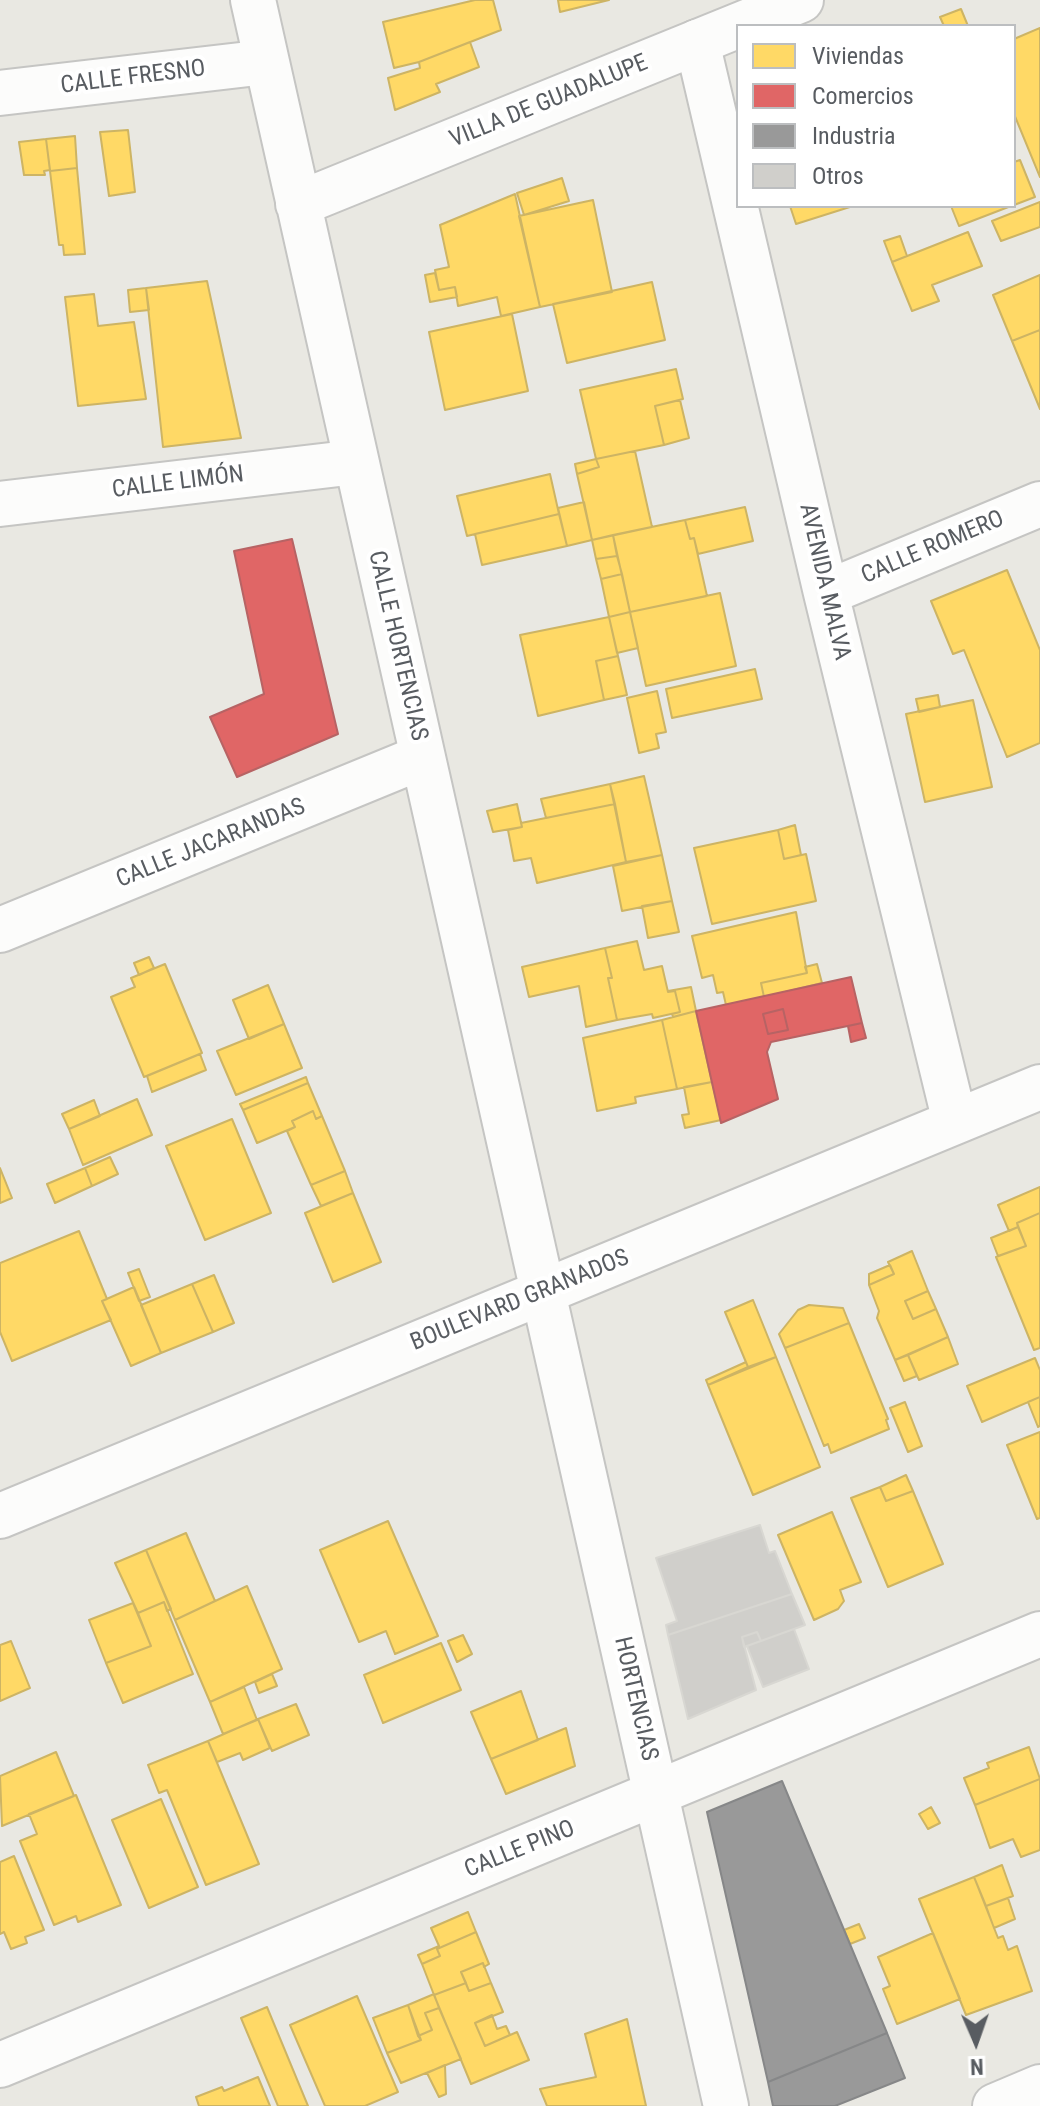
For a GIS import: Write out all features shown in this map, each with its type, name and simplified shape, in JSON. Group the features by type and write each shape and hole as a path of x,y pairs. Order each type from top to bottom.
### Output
{"street":[{"name":"CALLE HORTENCIAS","path":"253,0 543,1292"},
{"name":"VILLA DE GUADALUPE","path":"742,24 801,0"},
{"name":"VILLA DE GUADALUPE","path":"298,204 736,26"},
{"name":"AVENIDA MALVA","path":"697,42 826,593 955,1122"},
{"name":"CALLE FRESNO","path":"0,93 266,62"},
{"name":"CALLE LIMÓN","path":"0,504 356,462"},
{"name":"CALLE ROMERO","path":"826,593 1040,504"},
{"name":"CALLE JACARANDAS","path":"0,930 422,757"},
{"name":"BOULEVARD GRANADOS","path":"0,1516 1040,1087"},
{"name":"HORTENCIAS","path":"543,1292 726,2106"},
{"name":"CALLE PINO","path":"0,2065 1040,1634"},
{"path":"995,2106 1040,2087"}],"building: Viviendas":[{"path":"475,0 493,0 501,30 419,62 394,68 383,22"},
{"path":"558,0 609,0 560,12"},
{"path":"961,9 967,24 943,24 940,17"},
{"path":"1040,28 1040,177 1016,119 1016,38"},
{"path":"470,42 479,67 436,84 440,92 395,110 388,78 420,68 419,62"},
{"path":"128,130 135,192 109,196 100,132"},
{"path":"75,136 77,168 50,171 46,139"},
{"path":"46,139 50,170 44,171 45,175 24,175 19,142"},
{"path":"1020,160 1035,197 1016,204 1016,161"},
{"path":"77,168 85,254 64,255 63,245 59,245 50,171"},
{"path":"562,178 569,201 524,215 517,193"},
{"path":"515,194 540,307 501,316 497,297 458,306 455,287 439,290 435,270 449,267 440,225"},
{"path":"593,200 612,292 540,307 519,216"},
{"path":"1040,202 1040,227 1001,241 992,221"},
{"path":"791,208 847,208 796,224"},
{"path":"952,208 1006,208 959,226"},
{"path":"968,232 982,266 932,285 939,301 912,311 892,262"},
{"path":"900,236 907,256 892,262 884,241"},
{"path":"435,273 439,290 455,287 457,297 430,302 425,275"},
{"path":"1040,275 1040,330 1012,341 993,295"},
{"path":"207,281 241,438 163,447 146,288"},
{"path":"652,282 665,340 567,363 553,304"},
{"path":"146,288 149,310 130,312 128,290"},
{"path":"94,294 98,326 134,322 146,399 78,406 65,297"},
{"path":"512,314 528,391 445,410 429,332"},
{"path":"1040,330 1040,409 1012,341"},
{"path":"676,369 683,399 655,406 664,445 596,459 580,390"},
{"path":"680,400 689,438 664,445 655,406"},
{"path":"635,451 652,527 592,540 577,474 599,467 596,459"},
{"path":"596,459 599,467 577,474 575,464"},
{"path":"550,474 559,514 467,536 457,496"},
{"path":"584,502 592,540 567,546 558,508"},
{"path":"745,507 753,541 698,554 685,520"},
{"path":"559,514 567,546 482,565 475,534"},
{"path":"685,520 690,539 694,538 707,596 630,612 613,535"},
{"path":"613,535 617,556 596,559 592,540"},
{"path":"617,556 622,574 601,579 596,559"},
{"path":"1007,570 1040,650 1040,743 1007,757 964,650 953,654 931,601"},
{"path":"622,574 630,612 609,617 601,579"},
{"path":"720,593 736,666 646,686 630,612"},
{"path":"630,612 638,648 617,653 609,617"},
{"path":"609,617 618,656 596,661 604,700 538,716 520,635"},
{"path":"618,656 627,695 604,700 596,661"},
{"path":"755,669 762,699 672,718 666,689"},
{"path":"657,691 666,732 656,734 659,748 639,753 627,698"},
{"path":"938,695 940,707 919,712 916,699"},
{"path":"973,700 992,787 925,802 906,714"},
{"path":"644,776 662,855 626,862 610,784"},
{"path":"610,784 615,804 546,818 541,799"},
{"path":"517,804 522,827 493,832 487,811"},
{"path":"615,804 626,862 537,883 531,858 514,861 508,830 522,827 521,823"},
{"path":"795,825 801,855 784,859 778,830"},
{"path":"778,830 784,859 806,854 816,901 712,924 694,848"},
{"path":"662,855 672,901 622,911 613,866"},
{"path":"672,901 679,932 648,938 642,906"},
{"path":"796,912 807,973 761,983 764,997 726,1005 723,992 717,993 713,975 702,978 692,936"},
{"path":"637,941 644,970 662,966 668,992 675,991 680,1012 653,1018 652,1014 617,1020 605,948"},
{"path":"605,948 617,1020 586,1027 579,986 529,997 522,967"},
{"path":"149,957 154,968 139,975 134,963"},
{"path":"165,964 202,1053 144,1077 111,997 135,987 131,978"},
{"path":"817,964 822,983 764,997 761,983 807,973 805,967"},
{"path":"268,985 284,1024 249,1039 233,1000"},
{"path":"691,987 696,1011 673,1017 672,1014 680,1012 675,991 668,991"},
{"path":"696,1011 712,1082 677,1089 662,1020"},
{"path":"662,1020 677,1089 635,1097 636,1103 597,1111 583,1038"},
{"path":"284,1024 302,1068 236,1095 217,1051"},
{"path":"200,1054 206,1070 152,1092 147,1076"},
{"path":"306,1077 308,1083 243,1110 240,1104"},
{"path":"712,1082 721,1120 685,1128 682,1115 689,1114 684,1087"},
{"path":"308,1083 322,1116 316,1119 313,1111 292,1121 295,1127 257,1143 243,1110"},
{"path":"137,1099 152,1135 83,1165 69,1129"},
{"path":"94,1100 100,1116 69,1129 62,1114"},
{"path":"313,1111 316,1119 322,1116 345,1171 311,1185 287,1131 295,1127 292,1121"},
{"path":"232,1119 271,1213 205,1240 166,1146"},
{"path":"110,1157 118,1174 92,1186 85,1168"},
{"path":"0,1168 12,1198 0,1203"},
{"path":"85,1168 92,1186 55,1203 47,1184"},
{"path":"345,1171 353,1193 321,1206 311,1185"},
{"path":"1040,1187 1040,1213 1017,1223 1018,1227 1009,1231 998,1205"},
{"path":"353,1193 381,1262 333,1282 305,1213"},
{"path":"1040,1213 1040,1348 1034,1350 996,1257 1026,1246 1017,1223"},
{"path":"1018,1227 1026,1246 998,1256 991,1238"},
{"path":"79,1231 107,1299 102,1301 111,1320 12,1361 0,1332 0,1263"},
{"path":"912,1251 928,1291 905,1301 913,1319 936,1309 948,1337 895,1360 877,1318 879,1311 869,1285 894,1274 888,1262"},
{"path":"890,1265 894,1274 869,1285 869,1274"},
{"path":"139,1269 150,1297 139,1301 128,1273"},
{"path":"214,1275 234,1323 213,1332 192,1284"},
{"path":"192,1284 213,1332 161,1353 141,1305"},
{"path":"134,1287 161,1353 131,1366 102,1301"},
{"path":"928,1291 936,1309 913,1319 905,1301"},
{"path":"753,1300 776,1357 748,1367 725,1312"},
{"path":"809,1305 843,1308 849,1323 785,1348 779,1334 798,1310"},
{"path":"849,1323 888,1419 889,1429 831,1453 828,1444 824,1446 785,1348"},
{"path":"948,1337 958,1364 919,1380 908,1355"},
{"path":"908,1355 917,1376 904,1381 895,1360"},
{"path":"776,1357 820,1467 753,1495 708,1385"},
{"path":"1035,1358 1040,1370 1040,1397 982,1422 967,1386"},
{"path":"746,1362 748,1367 708,1385 706,1380"},
{"path":"1040,1397 1040,1426 1038,1427 1028,1402"},
{"path":"905,1402 922,1446 908,1452 890,1408"},
{"path":"1040,1432 1040,1518 1037,1519 1007,1445"},
{"path":"906,1475 913,1491 886,1501 880,1487"},
{"path":"880,1487 886,1501 913,1491 943,1564 888,1587 851,1498"},
{"path":"832,1512 861,1582 840,1590 844,1601 838,1609 814,1620 778,1535"},
{"path":"388,1521 438,1636 395,1654 386,1631 359,1642 320,1550"},
{"path":"186,1533 215,1601 175,1620 146,1550"},
{"path":"146,1550 171,1609 167,1611 164,1602 138,1613 115,1563"},
{"path":"247,1586 282,1669 210,1702 175,1620"},
{"path":"164,1602 193,1674 123,1703 106,1663 151,1646 138,1613"},
{"path":"133,1603 151,1646 106,1663 89,1620"},
{"path":"463,1635 472,1654 457,1662 448,1641"},
{"path":"11,1641 30,1688 0,1701 0,1645"},
{"path":"441,1643 461,1690 383,1723 364,1675"},
{"path":"272,1674 277,1686 259,1693 255,1682"},
{"path":"244,1687 257,1720 223,1734 210,1702"},
{"path":"521,1691 538,1740 491,1759 471,1712"},
{"path":"296,1704 309,1735 272,1751 258,1719"},
{"path":"258,1719 270,1748 243,1760 240,1753 217,1762 208,1741"},
{"path":"566,1728 575,1766 506,1794 491,1759"},
{"path":"208,1741 259,1864 206,1885 167,1790 159,1793 148,1765"},
{"path":"1029,1747 1040,1779 975,1805 964,1778 989,1768 987,1763"},
{"path":"56,1752 74,1796 2,1826 0,1776"},
{"path":"1040,1779 1040,1850 1021,1857 1013,1839 990,1848 975,1805"},
{"path":"76,1795 121,1905 78,1922 76,1916 54,1925 20,1841 37,1834 29,1814"},
{"path":"161,1799 198,1887 149,1908 112,1820"},
{"path":"931,1807 940,1823 928,1829 919,1814"},
{"path":"14,1856 44,1930 25,1937 27,1943 11,1949 4,1932 0,1934 0,1862"},
{"path":"1002,1865 1013,1896 986,1906 974,1877"},
{"path":"974,1877 998,1938 1003,1936 1008,1950 1017,1946 1032,1991 966,2015 919,1899"},
{"path":"1008,1898 1015,1919 994,1928 986,1906"},
{"path":"468,1912 476,1932 437,1949 440,1956 422,1964 418,1955 439,1946 431,1928"},
{"path":"859,1924 865,1938 850,1944 844,1930"},
{"path":"476,1932 489,1964 484,1967 483,1963 461,1972 466,1983 434,1995 422,1964 440,1956 437,1949"},
{"path":"933,1933 960,1999 897,2024 883,1989 890,1986 878,1957"},
{"path":"483,1963 491,1983 469,1991 461,1972"},
{"path":"466,1983 469,1991 491,1983 503,2012 475,2023 485,2046 517,2032 529,2060 471,2084 434,1995"},
{"path":"434,1994 439,2008 425,2013 432,2030 418,2036 408,2005"},
{"path":"357,1996 398,2092 365,2106 325,2106 290,2025"},
{"path":"408,2005 421,2040 387,2053 373,2018"},
{"path":"267,2007 308,2106 278,2106 241,2018"},
{"path":"439,2008 461,2059 401,2083 387,2053 421,2040 418,2036 432,2030 425,2013"},
{"path":"492,2015 497,2029 506,2026 510,2035 485,2046 475,2023"},
{"path":"627,2019 646,2106 547,2106 540,2089 596,2077 585,2034"},
{"path":"445,2065 446,2094 439,2097 427,2073"},
{"path":"258,2077 270,2106 199,2106 196,2097 222,2087 224,2091"}],"building: Comercios":[{"path":"292,539 338,734 237,777 210,717 264,694 234,551"},
{"path":"851,977 862,1023 771,1042 767,1052 778,1099 721,1123 696,1011","holes":["783,1009 788,1030 768,1034 763,1014"]},
{"path":"783,1009 788,1030 768,1034 763,1014"},
{"path":"862,1023 866,1038 851,1042 848,1026"}],"building: Industria":[{"path":"782,1781 887,2033 768,2082 707,1812"},
{"path":"887,2033 905,2078 835,2106 773,2106 768,2082"}],"building: Otros":[{"path":"760,1525 769,1553 775,1551 792,1594 668,1635 666,1625 677,1621 656,1558"},
{"path":"792,1594 805,1625 761,1641 757,1632 742,1637 756,1690 688,1719 668,1635"},
{"path":"794,1629 809,1669 763,1687 747,1646"},
{"path":"757,1632 761,1641 744,1647 742,1637"}]}
